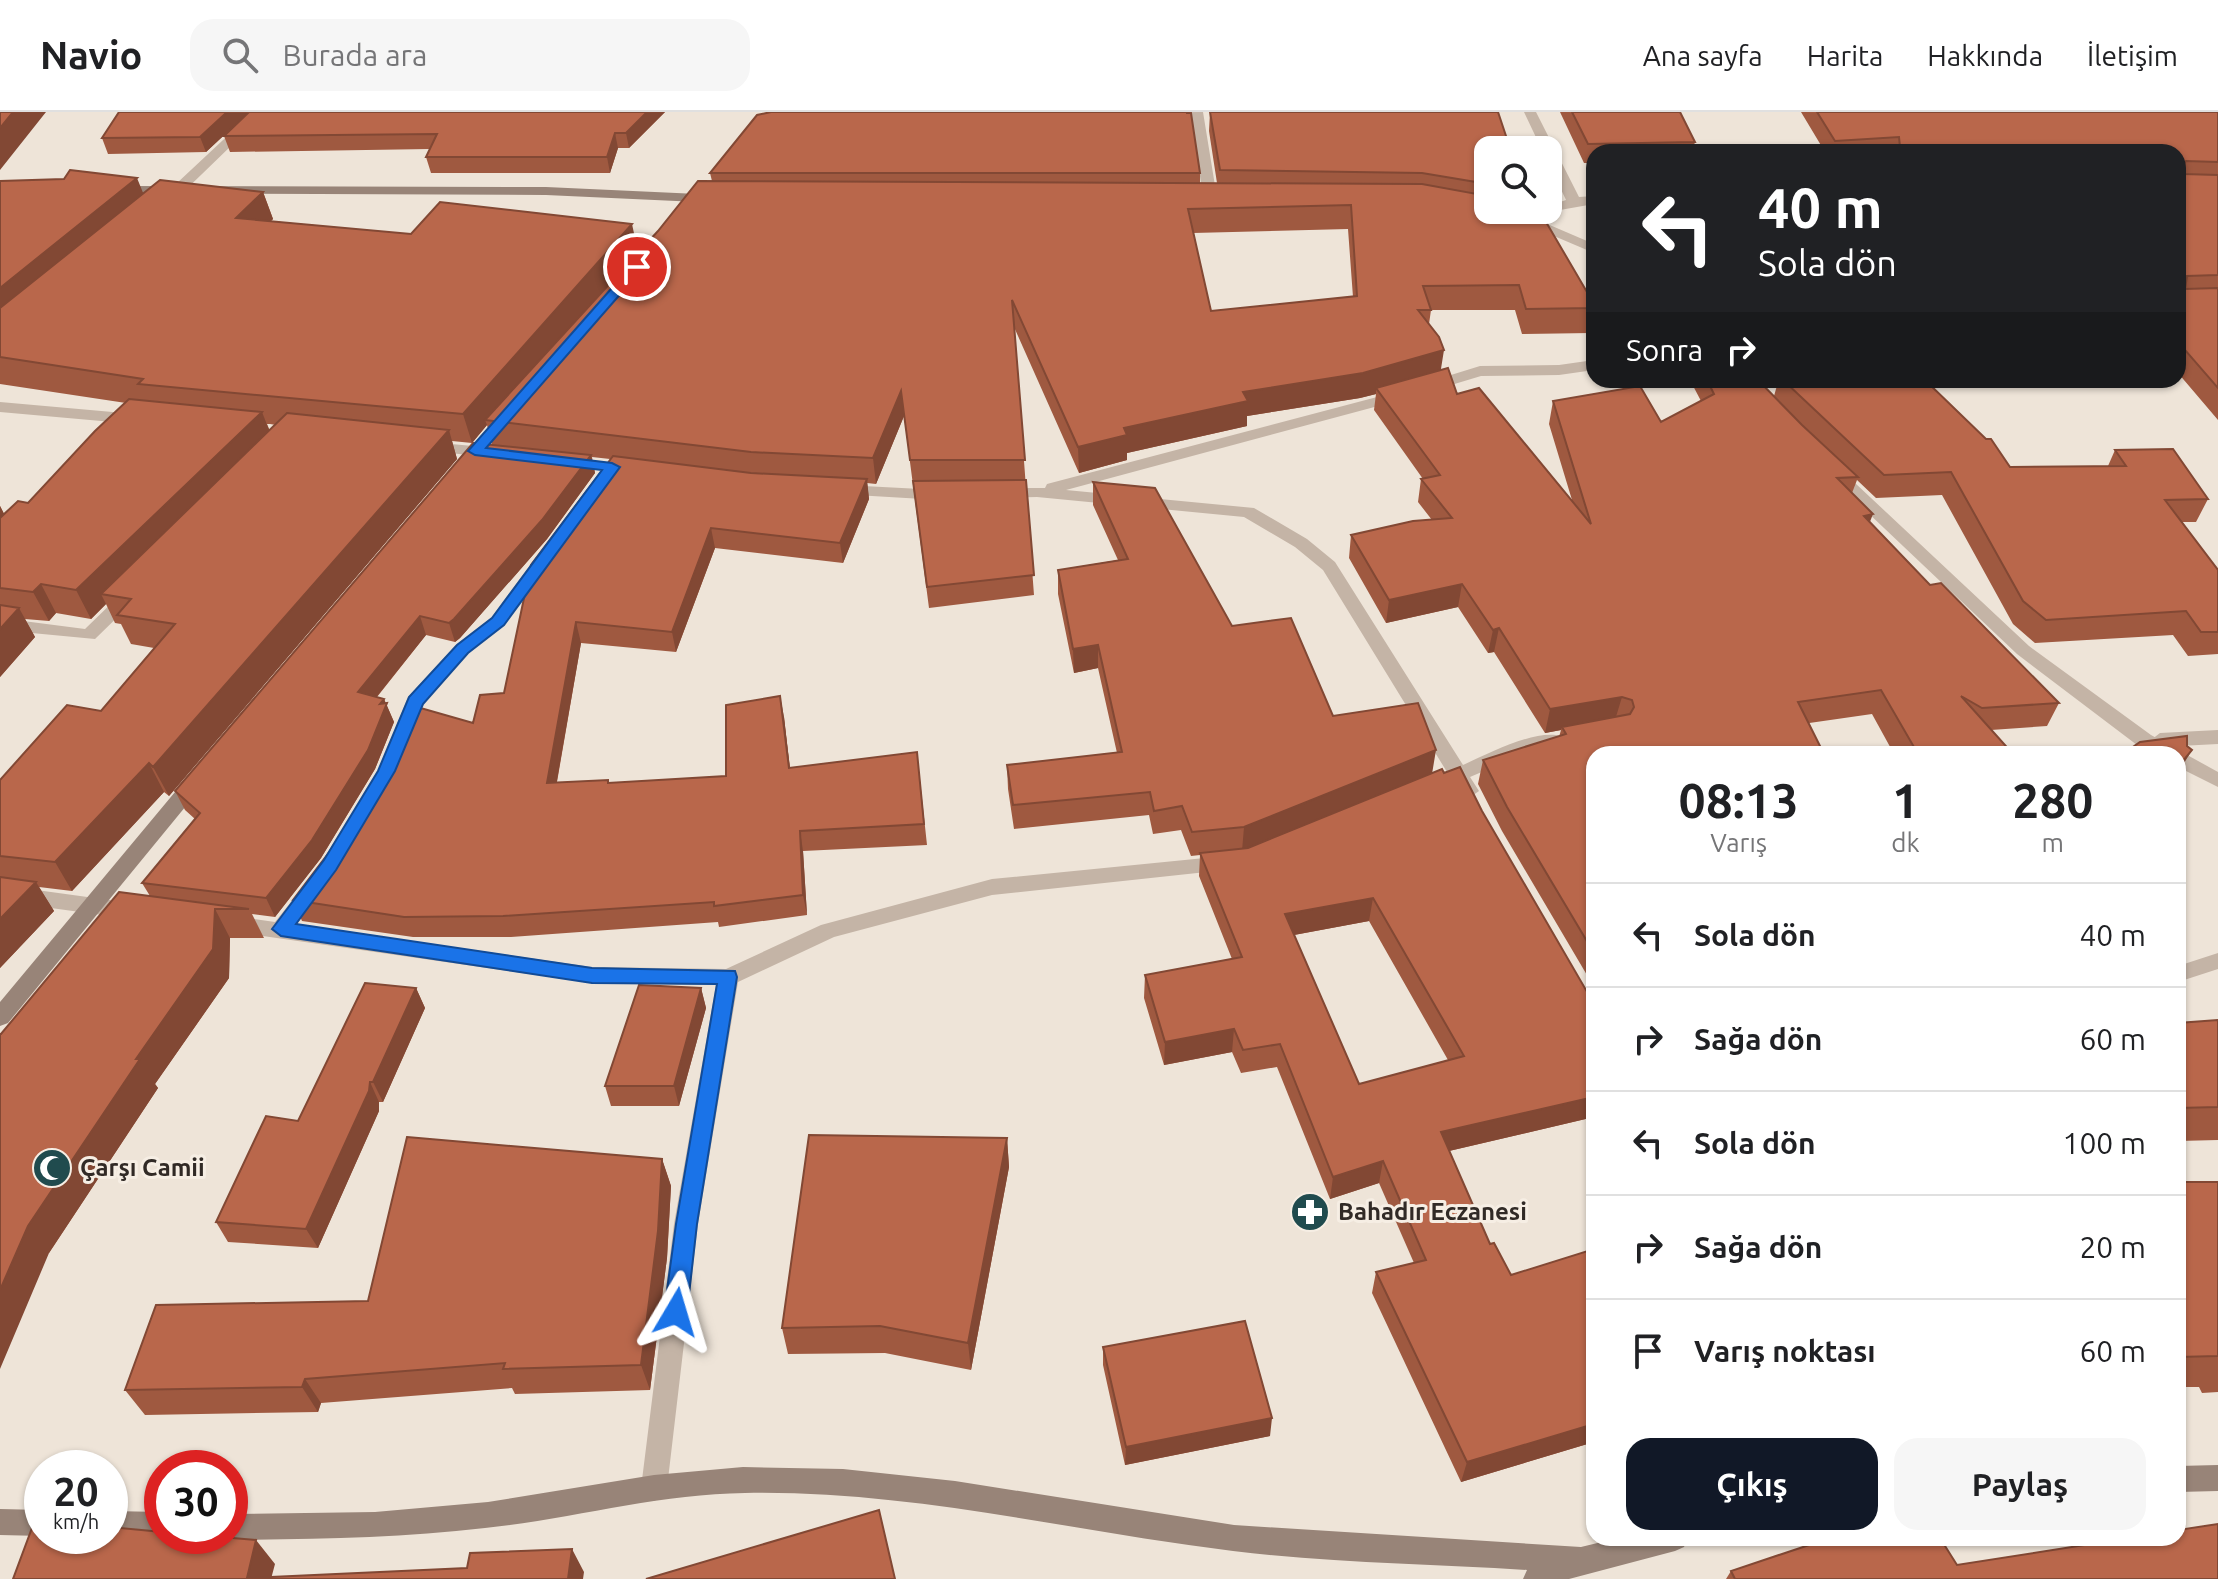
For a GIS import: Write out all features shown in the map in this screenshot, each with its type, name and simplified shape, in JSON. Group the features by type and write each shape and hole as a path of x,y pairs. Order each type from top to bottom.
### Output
{"main road":[{"path":"106,189 546,191 702,197"},
{"path":"455,475 480,445"},
{"path":"0,1017 211,762"},
{"path":"2186,1479 2218,1478"},
{"path":"248,1527 375,1525 488,1515 654,1488 743,1480 843,1482 955,1494 1234,1538 1581,1560"},
{"path":"0,1522 24,1523"},
{"path":"1537,1579 1581,1560 1641,1546"}],"street":[{"path":"157,208 260,112"},
{"path":"1195,198 1218,198 1197,112"},
{"path":"1530,112 1574,202"},
{"path":"1562,206 1586,201"},
{"path":"1541,224 1586,245"},
{"path":"1037,492 1402,395 1480,371 1559,370 1586,366"},
{"path":"0,407 139,423"},
{"path":"415,445 480,445 506,454"},
{"path":"1817,456 2023,650 2155,746"},
{"path":"829,489 970,494 1037,492 1248,512 1301,543 1329,566 1460,774 1478,810"},
{"path":"398,743 415,701 462,649 498,621 551,550"},
{"path":"0,624 89,635 146,579"},
{"path":"2144,740 2218,737"},
{"path":"1431,786 1522,747 1569,738"},
{"path":"2186,763 2218,780"},
{"path":"207,920 592,975 728,977 828,931 992,887 1245,861"},
{"path":"281,929 322,876"},
{"path":"0,893 148,913"},
{"path":"2186,971 2218,961"},
{"path":"654,1488 686,1224 728,977"}],"building":[{"path":"0,112 13,112 0,128"},
{"path":"119,112 227,112 200,137 102,138"},
{"path":"249,112 647,112 626,133 615,133 607,157 426,157 437,134 224,136"},
{"path":"771,112 1187,112 1191,113 1200,173 710,173 757,115"},
{"path":"1210,112 1498,112 1506,136 1474,136 1474,182 1422,173 1220,170"},
{"path":"1572,112 1680,112 1695,142 1588,144"},
{"path":"1817,112 2218,112 2218,162 2186,161 2186,144 1900,144 1899,137 1835,141"},
{"path":"70,170 137,178 0,288 0,181 64,179"},
{"path":"2186,174 2218,175 2218,275 2187,276 2186,282"},
{"path":"160,180 263,192 236,218 411,234 440,202 632,224 463,414 138,384 143,379 0,357 0,308"},
{"path":"698,181 1422,184 1474,193 1474,224 1547,224 1586,290 1586,308 1526,309 1519,285 1423,286 1431,310 1418,310 1439,337 1444,350 1363,373 1243,392 1248,401 1124,428 1127,435 1078,447 1012,300 1025,460 910,460 901,391 873,458 751,452 485,420 658,231","holes":["1351,205 1357,296 1211,311 1188,209"]},
{"path":"2218,288 2218,388 2186,351 2186,289"},
{"path":"1448,368 1457,394 1479,388 1591,524 1553,401 1641,388 1661,422 1714,394 1711,388 1766,388 1858,477 1837,478 1873,514 1864,516 1930,585 1941,583 2059,703 1982,708 1961,696 2006,746 1913,746 1881,690 1798,702 1820,746 1586,746 1586,940 1507,807 1483,760 1566,734 1562,727 1630,714 1634,707 1632,700 1622,697 1550,709 1499,628 1493,630 1462,584 1389,600 1351,535 1413,521 1452,518 1421,479 1440,475 1376,388"},
{"path":"1792,388 1933,388 1986,439 1991,439 2010,467 2126,466 2115,450 2173,449 2208,499 2165,500 2218,570 2218,632 2201,632 2186,611 2046,620 2023,601 1951,472 1884,475"},
{"path":"129,399 262,412 76,590 41,584 33,592 0,588 0,518 18,501 28,503"},
{"path":"287,413 449,430 153,767 149,763 55,862 0,856 0,780 67,705 101,711 175,624 117,615 131,599 101,594"},
{"path":"473,443 591,455 542,520 454,619 449,623 420,616 358,692 384,699 380,704 387,703 368,750 312,840 266,898 142,883 200,813 175,791"},
{"path":"613,456 751,473 867,479 840,543 711,528 672,632 576,622 547,783 726,776 726,705 780,696 789,768 917,752 924,824 800,831 803,895 714,906 714,902 503,916 404,917 293,900 330,851 392,752 410,705 473,723 480,695 504,693 531,565"},
{"path":"1026,480 1034,575 927,587 913,481"},
{"path":"1093,482 1155,488 1232,626 1291,618 1333,716 1418,703 1436,750 1244,827 1192,832 1182,806 1154,811 1150,792 1013,805 1007,765 1122,752 1098,645 1073,649 1058,570 1128,559"},
{"path":"0,605 19,608 0,629"},
{"path":"2187,736 2187,746 2192,750 2186,757 2186,746 2134,746 2140,742"},
{"path":"1460,767 1482,811 1586,990 1586,1099 1441,1132 1490,1244 1494,1243 1511,1275 1586,1252 1586,1426 1467,1462 1376,1272 1426,1260 1383,1161 1333,1177 1280,1044 1243,1050 1234,1029 1165,1042 1145,975 1242,957 1200,853 1248,848 1442,769 1444,773","holes":["1373,898 1464,1056 1359,1084 1285,914"]},
{"path":"0,877 36,882 0,919"},
{"path":"119,892 249,909 215,909 213,949 136,1059 140,1059 28,1226 0,1290 0,1034"},
{"path":"365,983 416,988 373,1082 370,1082 369,1091 306,1229 216,1222 266,1116 298,1121"},
{"path":"639,985 701,988 674,1086 605,1086"},
{"path":"2218,1020 2218,1107 2186,1108 2186,1022"},
{"path":"809,1135 1007,1138 968,1343 880,1326 782,1328"},
{"path":"407,1137 662,1159 658,1231 641,1365 503,1369 505,1363 305,1379 302,1387 125,1390 156,1305 368,1301"},
{"path":"2186,1182 2218,1182 2218,1356 2186,1357"},
{"path":"1245,1321 1272,1418 1126,1447 1103,1347"},
{"path":"879,1510 895,1579 646,1579"},
{"path":"2218,1524 2218,1579 1735,1579 1731,1571 1806,1546 1945,1546 1957,1565 2078,1546 2186,1546 2186,1529"},
{"path":"128,1529 144,1530 144,1554 248,1554 248,1539 256,1540 247,1578 467,1568 470,1553 572,1549 568,1579 13,1579 24,1549 24,1554 128,1554"}],"place":[{"name":"Çarşı Camii","path":"52,1168"},
{"name":"Bahadır Eczanesi","path":"1310,1212"}],"route":[{"path":"637,267 475,451 612,467 498,621 462,649 415,701 387,771 330,865 281,929 592,975 728,977 686,1224 676,1312"}]}
